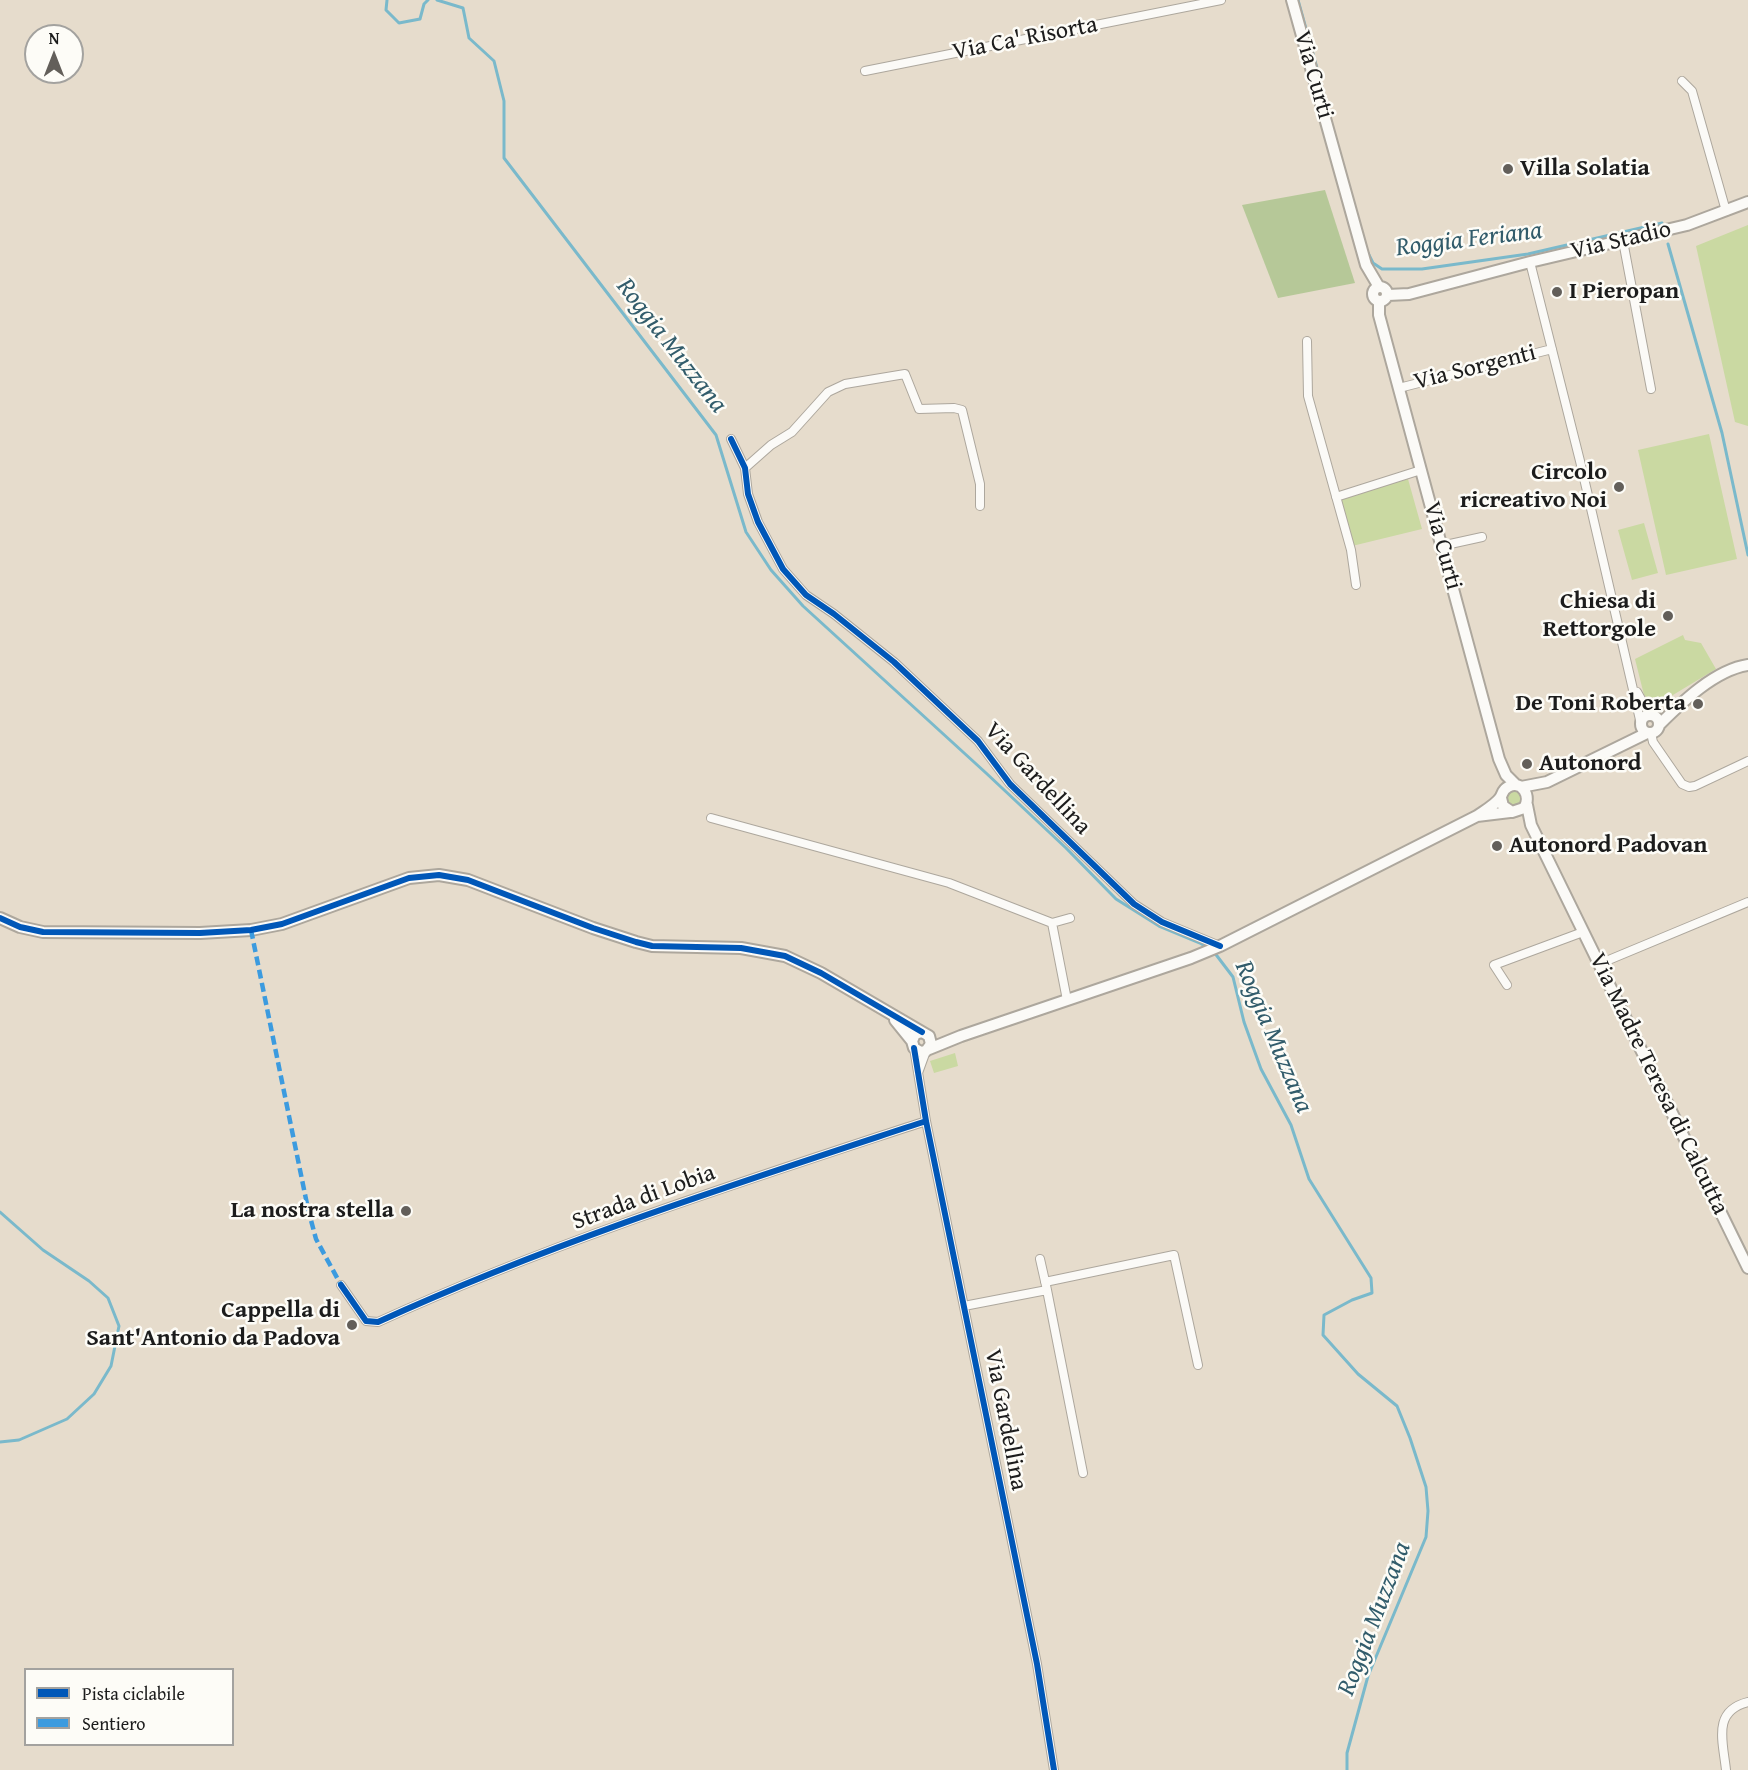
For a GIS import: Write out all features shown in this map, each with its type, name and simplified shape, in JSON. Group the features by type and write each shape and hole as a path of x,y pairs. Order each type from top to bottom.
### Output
{"street":[{"name":"Via Ca' Risorta","path":"865,71 1221,0"},
{"name":"Via Curti","path":"1292,0 1366,265 1379,287 1374,290 1374,298 1384,298 1378,315 1499,759 1506,776 1519,786"},
{"path":"1682,81 1692,91 1726,211"},
{"name":"Via Stadio","path":"1384,298 1409,294 1530,262 1687,225 1748,202"},
{"path":"1623,241 1651,390"},
{"path":"1530,262 1580,460 1631,683 1645,729 1682,784 1689,787 1748,762"},
{"path":"1307,341 1308,396 1351,550 1356,585"},
{"name":"Via Sorgenti","path":"1399,388 1552,349"},
{"path":"745,468 771,445 792,432 828,392 845,384 905,374 919,409 954,408 962,410 980,484 980,506"},
{"name":"Via Gardellina","path":"731,439 745,468 748,494 758,522 783,569 806,595 834,614 894,662 978,741 1010,784 1134,904 1162,922 1195,934 1216,948"},
{"path":"1336,497 1422,470"},
{"path":"1442,546 1482,537"},
{"path":"1645,729 1645,717 1654,718 1677,707 1721,675 1738,666 1748,665"},
{"path":"886,1011 917,1051 927,1050 961,1036 1216,948 1477,816 1501,798 1506,788 1547,782 1623,744 1645,729 1658,729 1654,718 1631,683"},
{"path":"1477,816 1521,811 1547,782"},
{"path":"1519,786 1527,796 1527,803"},
{"path":"1501,798 1503,806 1511,812"},
{"name":"Via Madre Teresa di Calcutta","path":"1527,803 1531,825 1748,1268"},
{"name":"Via Madre Teresa di Calcutta","path":"1511,812 1531,825"},
{"path":"711,818 949,883 1052,923 1070,918"},
{"path":"0,918 20,927 44,932 200,933 251,930 282,924 402,880 439,875 468,880 626,940 652,946 741,948 785,956 821,973 923,1032 931,1038 927,1050"},
{"path":"1599,964 1748,902"},
{"path":"1052,923 1067,1000"},
{"name":"Via Madre Teresa di Calcutta","path":"1508,985 1494,965 1583,932"},
{"path":"913,1044 915,1034 923,1032 961,1036"},
{"name":"Via Gardellina","path":"913,1044 926,1121 1037,1664 1054,1770"},
{"name":"Via Gardellina","path":"918,1078 927,1050"},
{"name":"Strada di Lobia","path":"341,1285 366,1321 378,1322 512,1266 629,1221 926,1121"},
{"path":"964,1306 1174,1255 1198,1365"},
{"path":"1040,1259 1083,1473"},
{"path":"1726,1770 1722,1737 1724,1721 1727,1713 1734,1706 1748,1702"}],"green space":[{"path":"1325,190 1355,283 1278,298 1242,205"},
{"path":"1748,225 1748,426 1735,422 1696,246"},
{"path":"1709,434 1737,559 1666,575 1638,450"},
{"path":"1408,479 1422,529 1348,547 1338,498"},
{"path":"1644,523 1658,573 1632,580 1618,530"},
{"path":"1683,635 1685,640 1701,643 1716,669 1663,701 1651,701 1644,695 1635,659"},
{"path":"1510,789 1522,791 1522,806 1508,807 1504,795"},
{"path":"955,1053 958,1066 934,1073 930,1061"}],"waterway":[{"path":"387,0 386,10 399,23 420,19 424,4 428,0"},
{"name":"Roggia Muzzana","path":"437,0 463,8 469,38 494,61 504,101 504,158 716,435 746,532 771,570 803,606 986,773 1066,848 1116,899 1159,926 1208,948"},
{"name":"Roggia Feriana","path":"1298,0 1320,79"},
{"name":"Roggia Feriana","path":"1368,253 1373,263 1382,269 1422,269 1528,254 1662,223"},
{"name":"Roggia Feriana","path":"1668,244 1722,433 1748,555"},
{"name":"Roggia Muzzana","path":"1214,952 1233,977 1244,1022 1261,1069 1291,1125 1309,1179 1371,1278 1372,1293 1352,1300 1324,1315 1323,1335 1358,1374 1397,1406 1426,1487 1428,1511 1426,1537 1368,1676 1347,1753 1347,1770"},
{"path":"0,1212 43,1250 89,1281 108,1298 119,1326 111,1366 94,1394 67,1419 19,1440 0,1442"}],"marked path":[{"path":"251,930 308,1209 316,1239 341,1285"}],"cycle path":[{"path":"731,439 745,468 748,494 758,522 783,569 806,595 834,614 894,662 978,741 1010,784 1134,904 1162,922 1220,946"},
{"path":"0,918 20,927 43,932 200,933 251,930 282,924 409,878 439,875 468,880 593,928 652,946 741,948 785,956 821,973 922,1032"},
{"path":"914,1048 926,1121 1037,1664 1054,1770"},
{"path":"341,1285 366,1321 378,1322 580,1239 718,1190 926,1121"}],"place":[{"name":"Villa Solatia","path":"1508,169"},
{"name":"I Pieropan","path":"1557,292"},
{"name":"Circolo ricreativo Noi","path":"1619,487"},
{"name":"Chiesa di Rettorgole","path":"1668,616"},
{"name":"De Toni Roberta","path":"1698,704"},
{"name":"Autonord","path":"1527,764"},
{"name":"Autonord Padovan","path":"1497,846"},
{"name":"La nostra stella","path":"406,1211"},
{"name":"Cappella di Sant'Antonio da Padova","path":"352,1325"}]}
